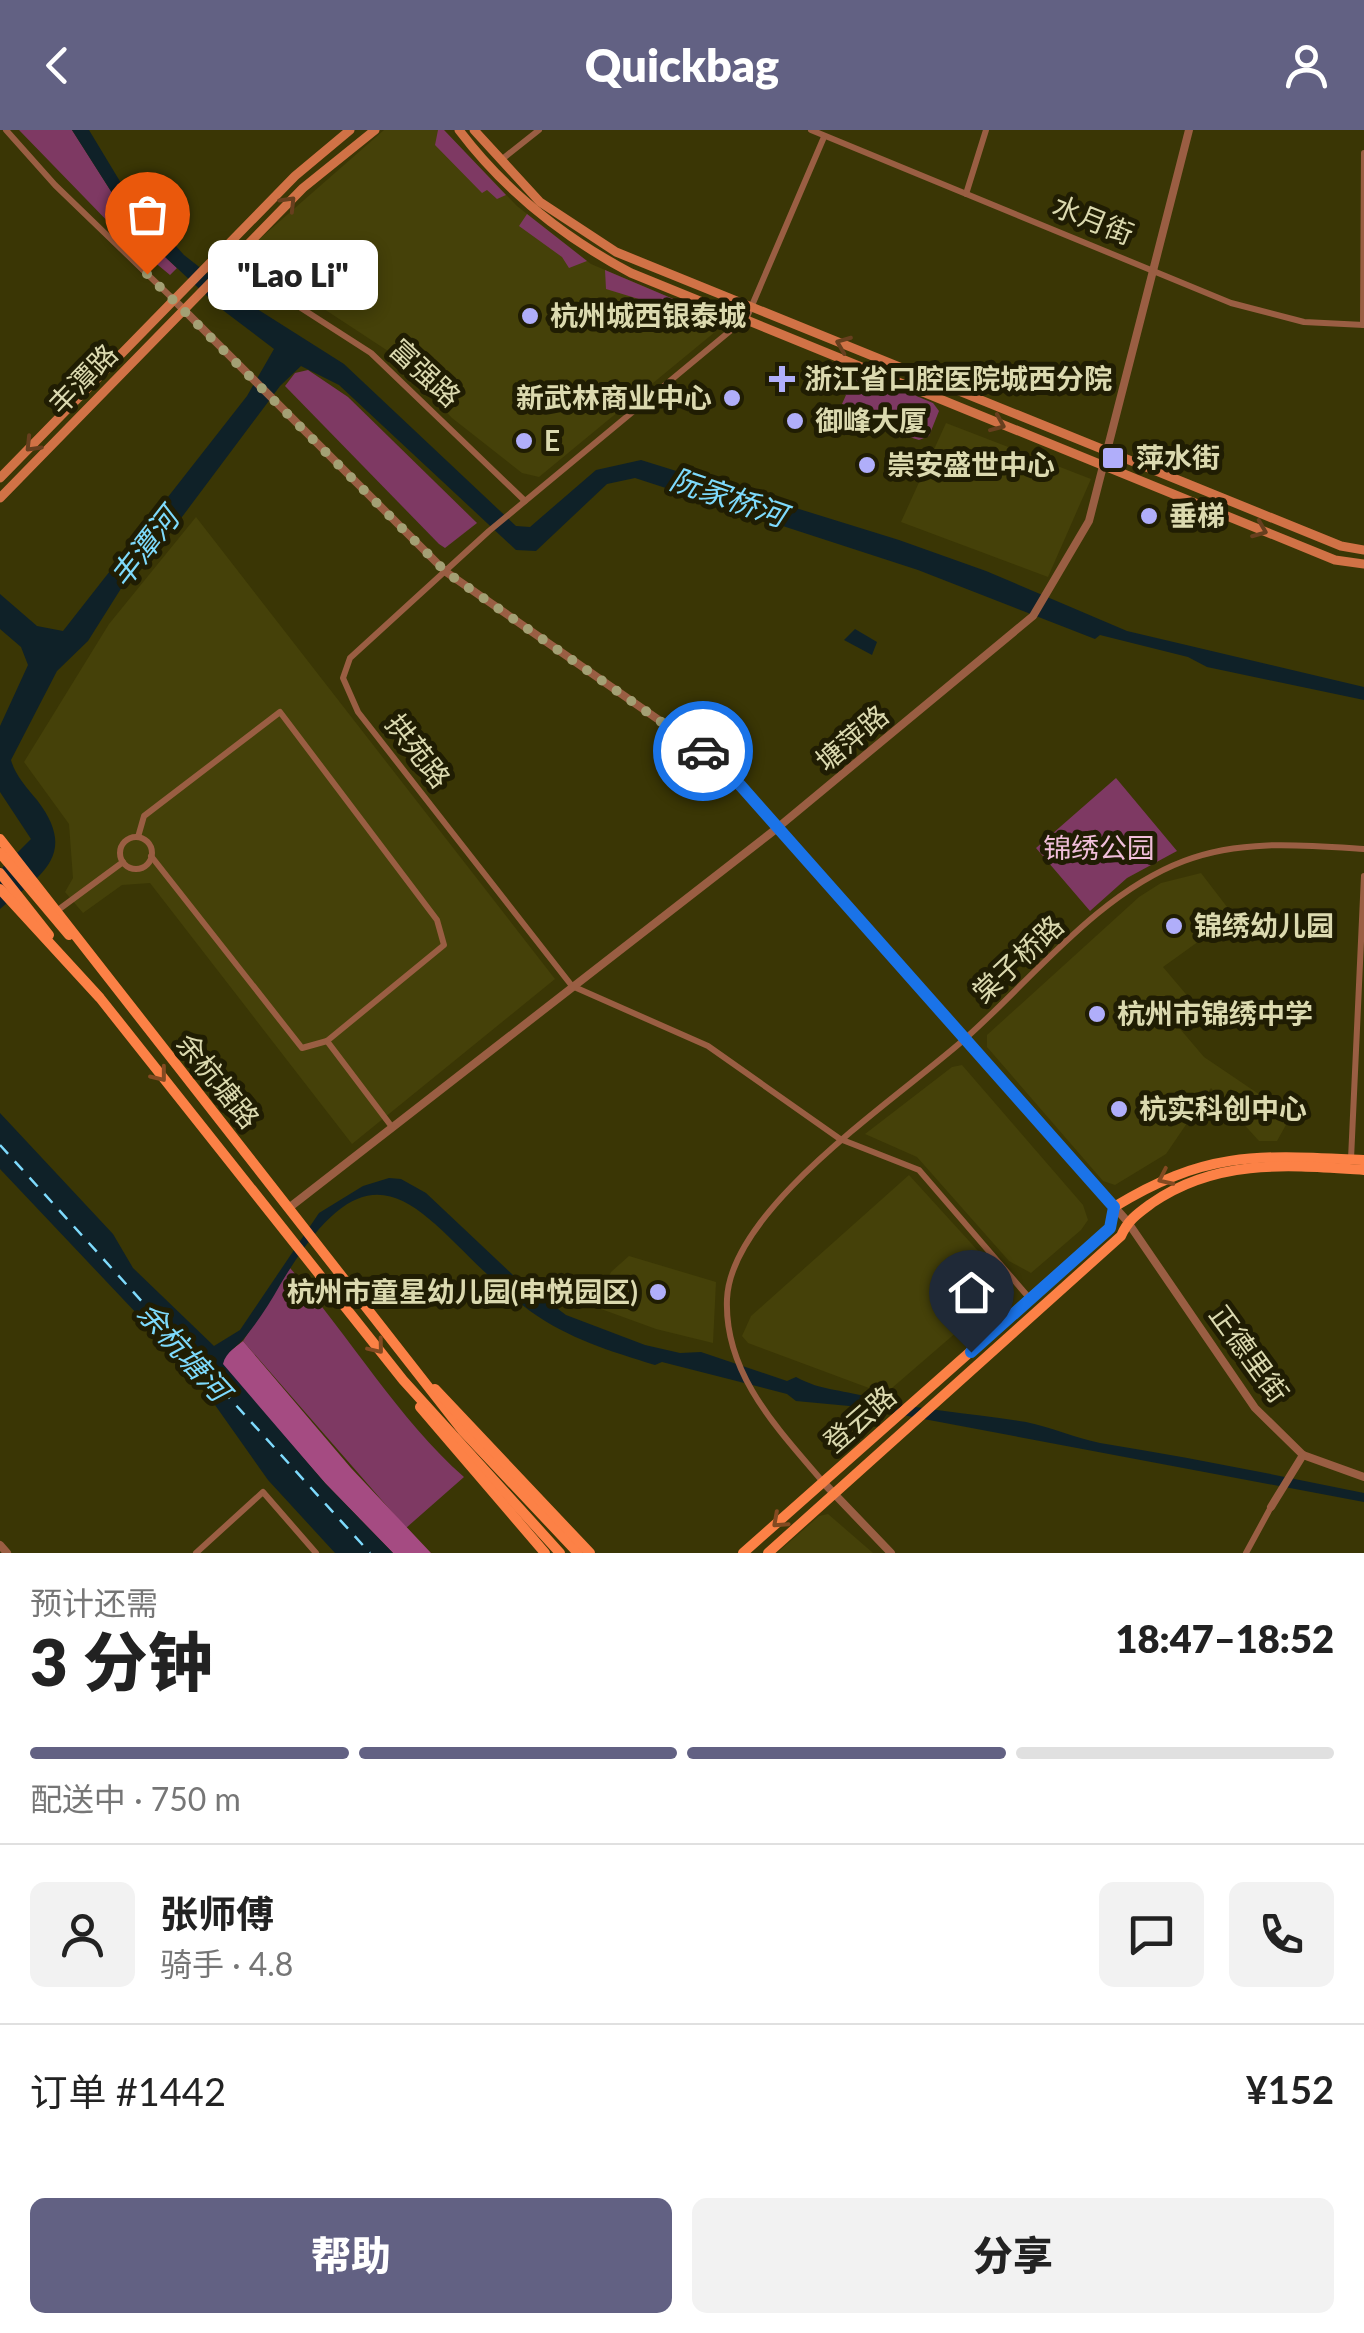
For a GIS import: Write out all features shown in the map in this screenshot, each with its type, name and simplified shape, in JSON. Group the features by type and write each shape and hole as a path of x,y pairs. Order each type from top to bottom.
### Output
{"main road":[{"name":"丰潭路","path":"0,478 294,176 350,130"},
{"name":"丰潭路","path":"0,498 303,188 375,130"},
{"path":"459,130 524,202 580,244 631,273 751,313 1110,450 1341,546 1364,550"},
{"path":"474,130 540,202 616,252 1104,468 1335,560 1364,564"},
{"name":"余杭塘路","path":"0,839 4,854 58,910 399,1353 462,1430 578,1553"},
{"path":"0,872 18,904"},
{"path":"0,889 18,904"},
{"path":"36,890 119,993"},
{"name":"余杭塘路","path":"18,904 100,998 403,1380 560,1553"},
{"name":"登云路","path":"744,1553 1110,1228 1114,1207 1173,1173 1223,1161 1256,1156 1364,1160"},
{"name":"登云路","path":"768,1553 1120,1236 1127,1221 1180,1186 1216,1172 1268,1164 1364,1170"},
{"name":"余杭塘路","path":"399,1353 590,1553"},
{"name":"余杭塘路","path":"403,1380 431,1424 544,1553"}],"street":[{"path":"6,130 55,185 172,298"},
{"path":"500,160 539,130"},
{"name":"水月街","path":"811,130 1275,316 1364,325"},
{"path":"966,194 986,130"},
{"name":"塘萍路","path":"290,1207 776,829 1033,616 1089,521 1189,130"},
{"name":"拱苑路","path":"824,137 751,313 512,511 350,658 344,666 346,691 572,986 708,1046 840,1140 918,1170 1031,1300"},
{"path":"1364,153 1364,325"},
{"name":"富强路","path":"231,263 371,353 524,501"},
{"name":"正德里街","path":"172,298 446,572 705,752 741,786 1127,1221 1255,1408 1303,1455 1364,1477"},
{"path":"280,712 437,920 444,946 326,1041 302,1048 151,856 150,846 138,837 144,816 280,712"},
{"path":"58,910 122,862 124,842 138,837"},
{"name":"棠子桥路","path":"822,1482 754,1401 731,1339 727,1300 740,1256 753,1235 840,1140 964,1040 1107,908 1144,880 1184,861 1257,845 1364,849"},
{"path":"122,862 141,868 151,856"},
{"path":"1351,1160 1364,876"},
{"path":"326,1041 392,1127"},
{"path":"1246,1553 1303,1455"},
{"path":"822,1482 891,1553"},
{"path":"196,1553 263,1492 316,1553"},
{"path":"0,1545 8,1553"}],"shaded area":[{"path":"384,130 444,130 517,206 591,264 718,318 721,327 539,477 522,473 452,418 388,351 254,263 247,250"},
{"path":"946,423 1091,479 1048,577 901,522"},
{"path":"196,517 555,979 352,1144 150,883 122,885 83,913 65,892 73,878 69,824 24,762 109,624"},
{"path":"1201,873 1234,916 1163,967 1196,1006 1175,1023 1204,1057 1291,1116 1277,1141 1259,1141 1211,1088 1166,1154 1115,1185 1103,1181 987,1047 987,1035 1139,897 1161,883"},
{"path":"962,1065 1083,1205 1088,1220 1031,1273 1009,1261 917,1157 865,1134 952,1067"},
{"path":"909,1175 1010,1286 885,1394 748,1343 742,1336 751,1316"},
{"name":"杭州市童星幼儿园(申悦园区)","path":"629,1256 716,1282 713,1343 656,1329 601,1309 596,1303 611,1272"},
{"path":"243,1341 351,1468 431,1553 393,1553 325,1483 222,1365 225,1355"},
{"path":"828,1514 873,1553 777,1553 819,1516"}],"green space":[{"path":"19,130 72,130 135,229 177,268 170,275 118,232"},
{"path":"438,130 444,130 506,195 497,199 487,190 482,193 435,145"},
{"path":"527,214 587,261 569,268 562,257 519,226"},
{"path":"605,270 704,312 703,319 690,323 655,304 606,289"},
{"path":"843,365 933,403 939,411 929,436 919,440 893,432 895,426 842,404 846,395 831,386"},
{"path":"308,370 348,397 477,523 445,548 439,544 285,386 295,373"},
{"name":"锦绣公园","path":"1116,778 1177,851 1127,878 1090,911 1036,848"},
{"path":"290,1268 395,1403 464,1477 406,1528 243,1341"}],"water":[{"path":"72,130 89,130 124,188 184,255 235,295 344,364 516,526 530,527 596,470 641,460 899,540 986,571 1127,631 1364,687 1364,700 1207,667 1188,657 1100,635 1095,639 918,570 635,478 607,484 536,551 516,550 339,385 301,366 280,386 164,541 122,587 88,641 57,671 11,760 49,819 55,850 41,874 0,909 0,870 31,839 0,792 0,726 28,665 21,647 0,629 0,594 37,626 63,631 247,396 274,349 220,308 135,229"},
{"path":"855,629 877,642 872,655 844,640"},
{"name":"余杭塘河","path":"0,1113 113,1234 133,1268 214,1346 240,1330 319,1213 363,1186 389,1178 401,1179 426,1193 514,1276 566,1315 645,1345 680,1353 701,1352 787,1381 796,1377 888,1402 1026,1422 1100,1443 1364,1493 1364,1502 860,1407 796,1401 787,1394 662,1362 655,1365 638,1360 545,1321 494,1280 433,1222 405,1202 378,1195 349,1203 317,1232 260,1318 223,1364 325,1483 393,1553 335,1553 268,1480 191,1371 0,1169"}],"ferry route":[{"path":"0,1145 370,1553"}],"way so far":[{"path":"147,274 446,572 703,751"}],"place":[{"name":"\"Lao Li\"","path":"147,274"},
{"name":"杭州城西银泰城","path":"530,316"},
{"name":"浙江省口腔医院城西分院","path":"782,379"},
{"name":"新武林商业中心","path":"732,398"},
{"name":"御峰大厦","path":"795,421"},
{"name":"E","path":"524,441"},
{"name":"萍水街","path":"1113,458"},
{"name":"崇安盛世中心","path":"867,465"},
{"name":"垂梯","path":"1149,516"},
{"name":"锦绣幼儿园","path":"1174,926"},
{"name":"杭州市锦绣中学","path":"1097,1014"},
{"name":"杭实科创中心","path":"1119,1109"},
{"name":"杭州市童星幼儿园(申悦园区)","path":"658,1292"}],"route":[{"path":"703,751 741,786 1114,1207 1110,1228 971,1352"}],"water label":[{"name":"阮家桥河","path":"728,498"},
{"name":"丰潭河","path":"145,548"}]}
